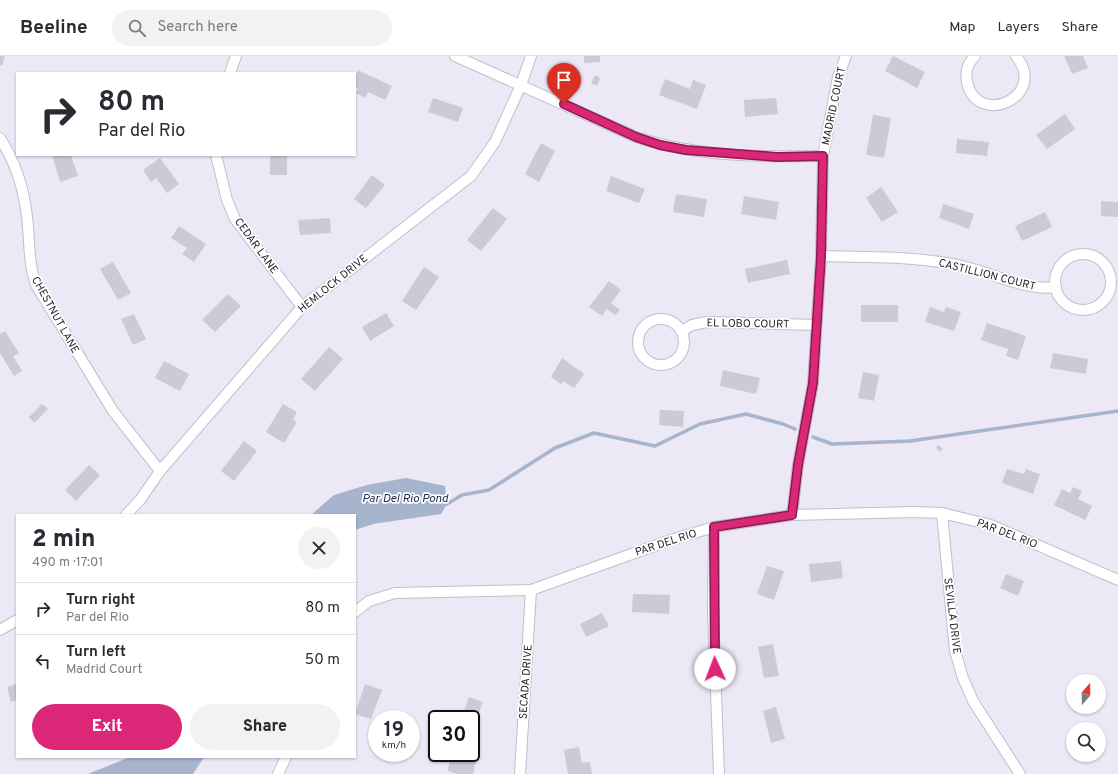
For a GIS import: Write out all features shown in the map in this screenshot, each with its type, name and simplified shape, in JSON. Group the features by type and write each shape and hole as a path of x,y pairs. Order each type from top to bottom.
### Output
{"street":[{"path":"230,72 236,56"},
{"path":"455,56 636,137 660,145 686,150 777,157 823,156"},
{"name":"HEMLOCK DRIVE","path":"127,514 140,500 160,471 302,307 471,176 495,142 521,85 531,56"},
{"name":"MADRID COURT","path":"792,515 798,465 813,383 815,325 821,256 823,156 837,84 846,56"},
{"path":"975,56 968,65 966,72 968,86 971,92 981,102 995,105 1002,105 1014,99 1022,88 1024,74 1023,67 1016,56"},
{"name":"CHESTNUT LANE","path":"0,138 10,154 23,190 30,262 36,285 113,411 160,471"},
{"name":"CEDAR LANE","path":"216,156 227,200 235,219 302,307"},
{"path":"1083,254 1096,258 1106,267 1111,279 1111,286 1106,298 1102,303 1091,309 1078,310 1066,304 1058,294 1056,287 1057,274 1060,267 1076,255 1083,254"},
{"name":"CASTILLION COURT","path":"821,256 911,258 953,264 1039,288 1056,287"},
{"path":"657,320 671,321 682,331 684,344 679,357 673,362 660,365 647,360 642,355 639,341 640,333 650,322 657,320"},
{"name":"EL LOBO COURT","path":"682,331 692,325 707,322 815,325"},
{"name":"PAR DEL RIO","path":"356,611 369,601 394,593 531,590 671,540 714,527 792,515 914,512 942,513 991,525 1118,580"},
{"name":"SEVILLA DRIVE","path":"942,513 955,651 963,678 973,701 1020,774"},
{"path":"714,527 713,611 719,774"},
{"name":"SECADA DRIVE","path":"520,774 531,590"},
{"path":"0,630 16,621"},
{"path":"278,774 286,758"}],"water":[{"name":"Par Del Rio Pond","path":"406,478 445,486 447,504 441,514 373,524 356,530 356,514 312,514 334,495 367,485"},
{"path":"128,758 203,758 193,774 88,774"}],"building":[{"path":"0,56 5,56 2,66 0,65"},
{"path":"584,56 600,56 600,62 584,63"},
{"path":"893,56 925,72 917,88 885,71"},
{"path":"1064,56 1083,56 1088,68 1072,74"},
{"path":"358,70 392,86 385,100 368,92 365,98 356,93 358,88 356,87 356,75"},
{"path":"595,75 600,78 597,86 591,83"},
{"path":"665,79 690,89 693,80 706,85 697,109 659,95"},
{"path":"433,98 463,108 458,122 428,112"},
{"path":"776,98 778,114 745,117 744,100"},
{"path":"1065,114 1075,129 1047,149 1036,135"},
{"path":"873,115 891,118 884,158 866,155"},
{"path":"957,139 989,142 987,156 956,153"},
{"path":"541,143 555,151 539,182 525,174"},
{"path":"52,156 71,156 78,176 60,182"},
{"path":"270,156 287,156 287,175 270,175"},
{"path":"160,158 179,184 167,193 156,178 151,182 143,170"},
{"path":"372,175 385,185 366,208 354,199"},
{"path":"611,176 645,189 639,203 606,191"},
{"path":"881,187 898,212 882,222 866,198"},
{"path":"676,194 707,199 704,217 673,212"},
{"path":"744,196 779,202 776,220 741,214"},
{"path":"1101,201 1118,202 1118,217 1101,216"},
{"path":"943,204 974,214 969,229 939,218"},
{"path":"493,208 507,219 481,251 467,240"},
{"path":"1045,212 1052,227 1022,241 1015,226"},
{"path":"330,218 331,233 300,235 298,220"},
{"path":"179,226 206,244 194,262 182,254 187,248 171,238"},
{"path":"787,260 790,274 748,283 745,269"},
{"path":"113,262 131,293 118,300 100,269"},
{"path":"424,267 439,277 416,310 402,301"},
{"path":"609,281 621,290 611,303 620,310 615,315 607,309 602,316 589,307"},
{"path":"228,294 241,306 215,332 202,320"},
{"path":"861,305 898,305 898,322 861,322"},
{"path":"930,307 944,312 946,307 961,312 954,331 925,322"},
{"path":"386,313 394,326 370,341 362,327"},
{"path":"134,314 146,339 133,345 121,319"},
{"path":"987,323 1026,336 1018,360 1006,356 1008,349 981,340"},
{"path":"5,331 19,353 13,356 22,371 14,376 0,353 0,334"},
{"path":"329,347 343,359 315,391 301,379"},
{"path":"1053,353 1088,359 1086,374 1050,368"},
{"path":"562,358 584,374 574,388 563,381 561,384 551,377"},
{"path":"164,361 189,374 180,391 155,378"},
{"path":"723,370 760,378 756,394 720,386"},
{"path":"863,372 879,375 874,401 858,398"},
{"path":"42,404 48,409 34,423 29,417"},
{"path":"283,404 297,412 293,420 297,422 284,443 266,432"},
{"path":"660,410 684,411 683,427 659,425"},
{"path":"244,441 257,451 234,481 221,471"},
{"path":"938,445 943,449 940,452 936,448"},
{"path":"89,465 100,475 76,501 65,490"},
{"path":"1007,469 1024,474 1026,469 1040,474 1033,494 1002,483"},
{"path":"1073,487 1082,491 1078,499 1092,506 1085,520 1054,505 1062,489 1070,493"},
{"path":"841,561 843,578 811,582 809,564"},
{"path":"767,566 784,571 774,600 757,594"},
{"path":"1006,574 1024,581 1018,596 1000,588"},
{"path":"633,594 670,595 669,614 632,612"},
{"path":"602,613 609,626 586,637 580,624"},
{"path":"773,644 779,676 764,678 758,647"},
{"path":"16,684 16,700 11,702 7,687"},
{"path":"365,684 382,690 374,710 368,710 368,718 356,714"},
{"path":"469,697 483,702 480,710 464,710"},
{"path":"776,707 785,739 771,743 763,711"},
{"path":"579,747 582,763 590,762 592,774 568,774 564,750"},
{"path":"449,762 476,762 473,774 457,774 448,771"}],"waterway":[{"path":"813,437 832,444 910,441 1118,411"},
{"path":"447,504 462,495 489,490 555,448 594,433 655,446 700,424 746,414 783,424 795,429"}],"route":[{"path":"564,104 636,137 660,145 686,150 777,157 823,156 821,256 815,325 813,383 798,465 792,515 714,527 713,611 715,669"}]}
